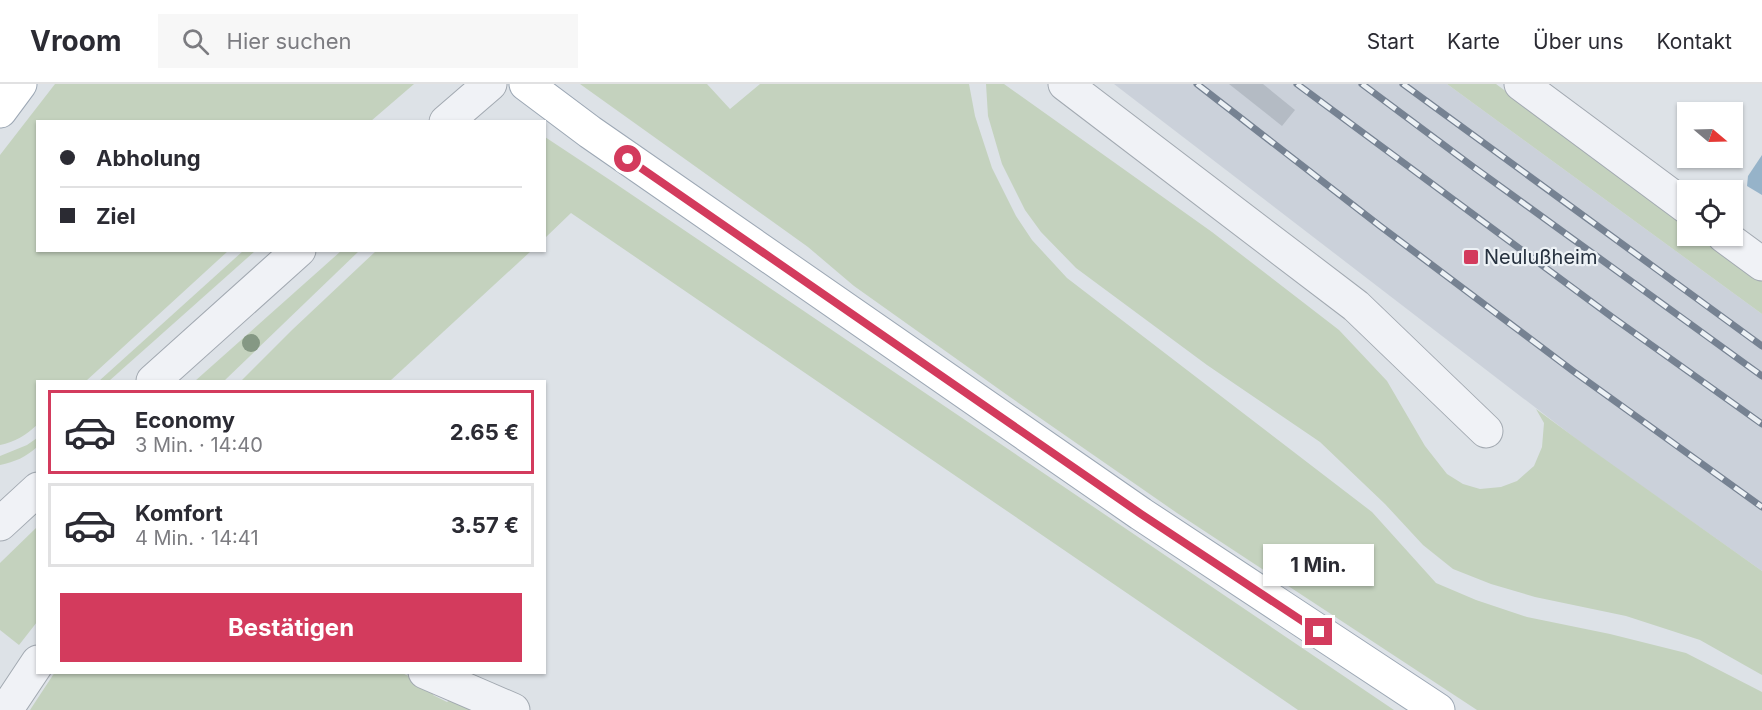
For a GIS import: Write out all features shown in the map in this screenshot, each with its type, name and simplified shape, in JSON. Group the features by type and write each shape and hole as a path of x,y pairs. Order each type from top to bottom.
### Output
{"main road":[{"path":"0,111 20,84"},
{"path":"526,84 599,139 1141,514 1438,710"}],"street":[{"path":"448,120 490,84"},
{"path":"1065,84 1356,306 1486,431"},
{"path":"1521,84 1677,200"},
{"path":"1738,246 1762,264"},
{"path":"154,380 297,252"},
{"path":"0,524 36,491"},
{"path":"6,710 36,665"},
{"path":"430,674 513,710"}],"shaded area":[{"path":"1114,84 1447,84 1762,314 1762,571 1588,448"}],"green space":[{"path":"55,84 414,84 372,120 36,120 36,252 227,252 87,380 36,380 36,426 20,438 0,445 0,155"},
{"path":"580,84 707,84 730,109 760,84 969,84 975,116 992,168 1016,216 1032,240 1067,278 1372,512 1436,583 1476,600 1527,617 1686,653 1762,692 1762,710 1477,710 1177,513 1010,397 854,286 808,247"},
{"path":"986,84 1004,84 1212,232 1339,330 1387,381 1425,446 1447,474 1463,484 1480,489 1501,487 1517,481 1534,466 1542,447 1544,423 1536,409 1762,571 1762,675 1700,640 1626,616 1535,597 1491,584 1453,569 1423,545 1385,504 1320,442 1207,365 1076,268 1041,232 1025,210 1002,164 988,116"},
{"path":"1447,84 1496,84 1677,219 1677,246 1714,246 1762,281 1762,314"},
{"path":"546,138 1394,710 1298,710 571,213 546,237"},
{"path":"242,252 254,252 110,380 100,380"},
{"path":"340,252 358,252 225,380 196,380"},
{"path":"375,252 530,252 391,380 242,380"},
{"path":"36,439 36,448 29,454 0,465 0,456"},
{"path":"36,528 36,623 19,645 0,630 0,563"},
{"path":"54,674 404,674 434,688 433,695 447,702 453,697 481,710 30,710"}],"water":[{"path":"1762,155 1762,195 1747,186 1748,176"}],"building":[{"path":"1229,84 1263,84 1295,110 1282,126"}],"railway":[{"path":"1197,84 1380,226 1573,371 1762,507"},
{"path":"1297,84 1612,317 1762,424"},
{"path":"1362,84 1762,376"},
{"path":"1403,84 1762,346"}],"place":[{"name":"Neulußheim","path":"1471,257"}],"route":[{"path":"628,159 1141,514 1319,632"}]}
